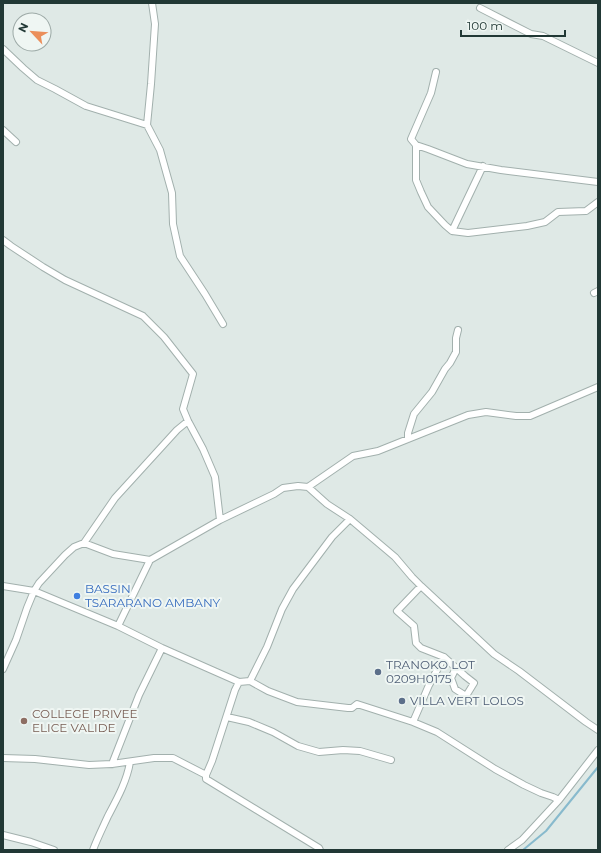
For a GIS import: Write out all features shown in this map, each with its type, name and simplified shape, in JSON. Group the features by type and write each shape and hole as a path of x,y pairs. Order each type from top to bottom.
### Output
{"street":[{"path":"152,3 155,24 147,125 160,150 172,193 173,224 180,256 223,324"},
{"path":"480,8 531,34 544,36 598,63"},
{"path":"4,51 37,80 86,106 147,125"},
{"path":"436,72 431,93 411,139 416,145 467,164 501,170 598,182"},
{"path":"3,130 16,142"},
{"path":"416,145 416,180 420,192 428,208 452,231 468,233 527,226 545,222 558,212 586,211 598,202"},
{"path":"452,231 483,166"},
{"path":"3,240 54,274 143,316 164,337 193,374 184,409 188,421 203,449 215,477 220,520"},
{"path":"408,439 408,433 414,414 432,392 456,352 456,338 458,330"},
{"path":"308,487 353,456 378,450 468,416 486,412 516,416 530,416 598,387"},
{"path":"3,669 16,640 26,608 39,583 74,547 84,543 115,498 176,430 188,421"},
{"path":"118,626 150,560 220,520 274,494 283,488 298,486 308,487 327,504 350,519 395,557 421,586 494,654 520,671 598,730"},
{"path":"250,681 282,609 293,589 332,537 350,519"},
{"path":"84,543 113,554 150,560"},
{"path":"3,586 34,592 118,626 162,648 239,682 250,681 268,691 298,702 348,708 352,708 357,704 413,722 437,732 495,769 524,785 540,793 560,800"},
{"path":"421,586 397,611 414,626 416,643 421,648 444,657 474,683 466,696 455,689 451,678 456,668"},
{"path":"112,764 139,695 162,648"},
{"path":"413,722 429,685 444,657"},
{"path":"239,682 228,709 227,717 206,775 206,779 320,850"},
{"path":"227,717 249,722 273,732 298,746 319,752 343,750 360,751 391,760"},
{"path":"508,850 522,840 560,800 598,750"},
{"path":"3,758 89,764 112,764 154,758 173,758 206,775"},
{"path":"92,850 120,794 130,762"},
{"path":"3,835 54,850"}],"waterway":[{"path":"523,850 546,831 598,767"}],"place":[{"name":"BASSIN TSARARANO AMBANY","path":"77,596"},
{"name":"TRANOKO LOT 0209H0175","path":"378,672"},
{"name":"VILLA VERT LOLOS","path":"402,701"},
{"name":"COLLEGE PRIVEE ELICE VALIDE","path":"24,721"}]}
